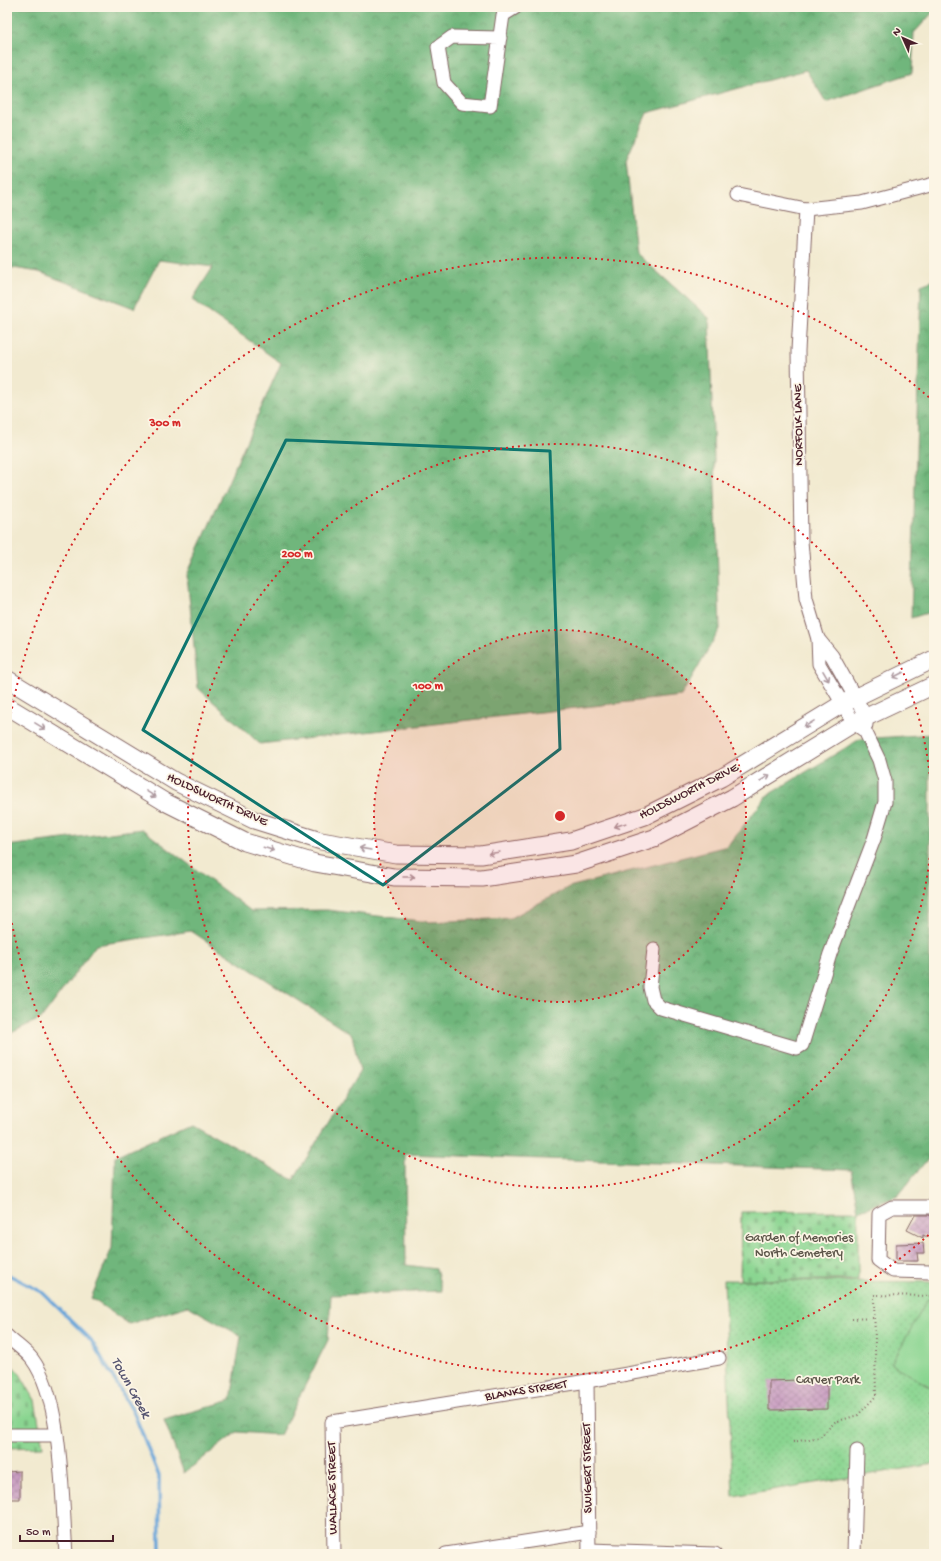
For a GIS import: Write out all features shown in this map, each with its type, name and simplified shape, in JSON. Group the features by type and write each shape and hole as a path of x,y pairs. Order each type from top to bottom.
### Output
{"main road":[{"name":"HOLDSWORTH DRIVE","path":"7,679 176,782 254,820 321,841 396,854 481,854 571,841 638,819 721,778 848,700 934,659"},
{"name":"HOLDSWORTH DRIVE","path":"7,706 165,802 245,842 315,863 394,877 490,877 576,864 647,840 732,798 934,685"}],"street":[{"path":"500,38 452,38 438,47 444,83 462,103 490,106 500,38 503,15 516,7"},
{"path":"738,196 806,209 862,203 934,184"},
{"name":"NORFOLK LANE","path":"654,949 650,987 653,1000 660,1008 797,1048 802,1045 830,954 874,839 885,802 885,781 879,760 862,724 848,700 819,664 818,639 806,599 801,541 798,351 806,209"},
{"path":"934,1207 892,1207 879,1214 878,1260 893,1271 934,1271"},
{"path":"7,1336 32,1359 48,1387 57,1435 66,1554"},
{"name":"BLANKS STREET","path":"332,1422 719,1358"},
{"name":"SWIGERT STREET","path":"587,1381 589,1552"},
{"name":"WALLACE STREET","path":"332,1422 334,1554"},
{"path":"7,1435 57,1435"},
{"path":"854,1554 857,1451"},
{"path":"446,1554 589,1532"},
{"path":"589,1552 715,1554"}],"path":[{"path":"793,1442 820,1437 836,1422 858,1415 876,1396 873,1318 874,1296 934,1296"},
{"path":"852,1319 873,1318"},
{"path":"929,1412 934,1414"}],"highlighted area":[{"path":"286,440 550,451 560,749 383,885 143,730"}],"green space":[{"path":"7,7 642,7 644,9 651,7 934,7 934,11 914,33 912,73 826,102 806,70 647,113 626,160 636,253 709,318 720,629 681,696 260,744 198,688 187,575 281,363 192,300 213,267 159,260 134,308 39,272 7,267"},
{"path":"934,280 934,611 911,618 921,285"},
{"path":"934,734 934,770 930,771 930,1022 934,1023 934,1151 898,1196 858,1211 851,1170 405,1154 406,1265 436,1269 442,1291 331,1295 328,1340 280,1435 237,1432 184,1473 164,1420 231,1400 241,1336 188,1306 129,1324 91,1298 112,1248 115,1157 191,1122 293,1180 360,1071 352,1035 191,931 96,945 42,1018 7,1035 7,846 142,829 251,911 327,910 429,922 511,918 569,887 727,846 768,795 860,739"},
{"name":"Garden of Memories North Cemetery","path":"858,1211 858,1280 740,1280 741,1212"},
{"name":"Carver Park","path":"724,1280 934,1282 934,1464 733,1496"},
{"path":"928,1299 934,1302 934,1389 891,1364"},
{"path":"7,1360 20,1374 35,1400 43,1447 7,1448"}],"building":[{"path":"915,1215 929,1215 934,1218 934,1240 923,1235 923,1238 907,1230"},
{"path":"923,1243 924,1253 917,1253 918,1261 896,1261 896,1244"},
{"path":"827,1379 827,1409 769,1410 769,1381"},
{"path":"20,1471 20,1499 7,1499 7,1472"}],"waterway":[{"name":"Town Creek","path":"7,1274 42,1292 91,1340 134,1413 159,1476 160,1554"}]}
